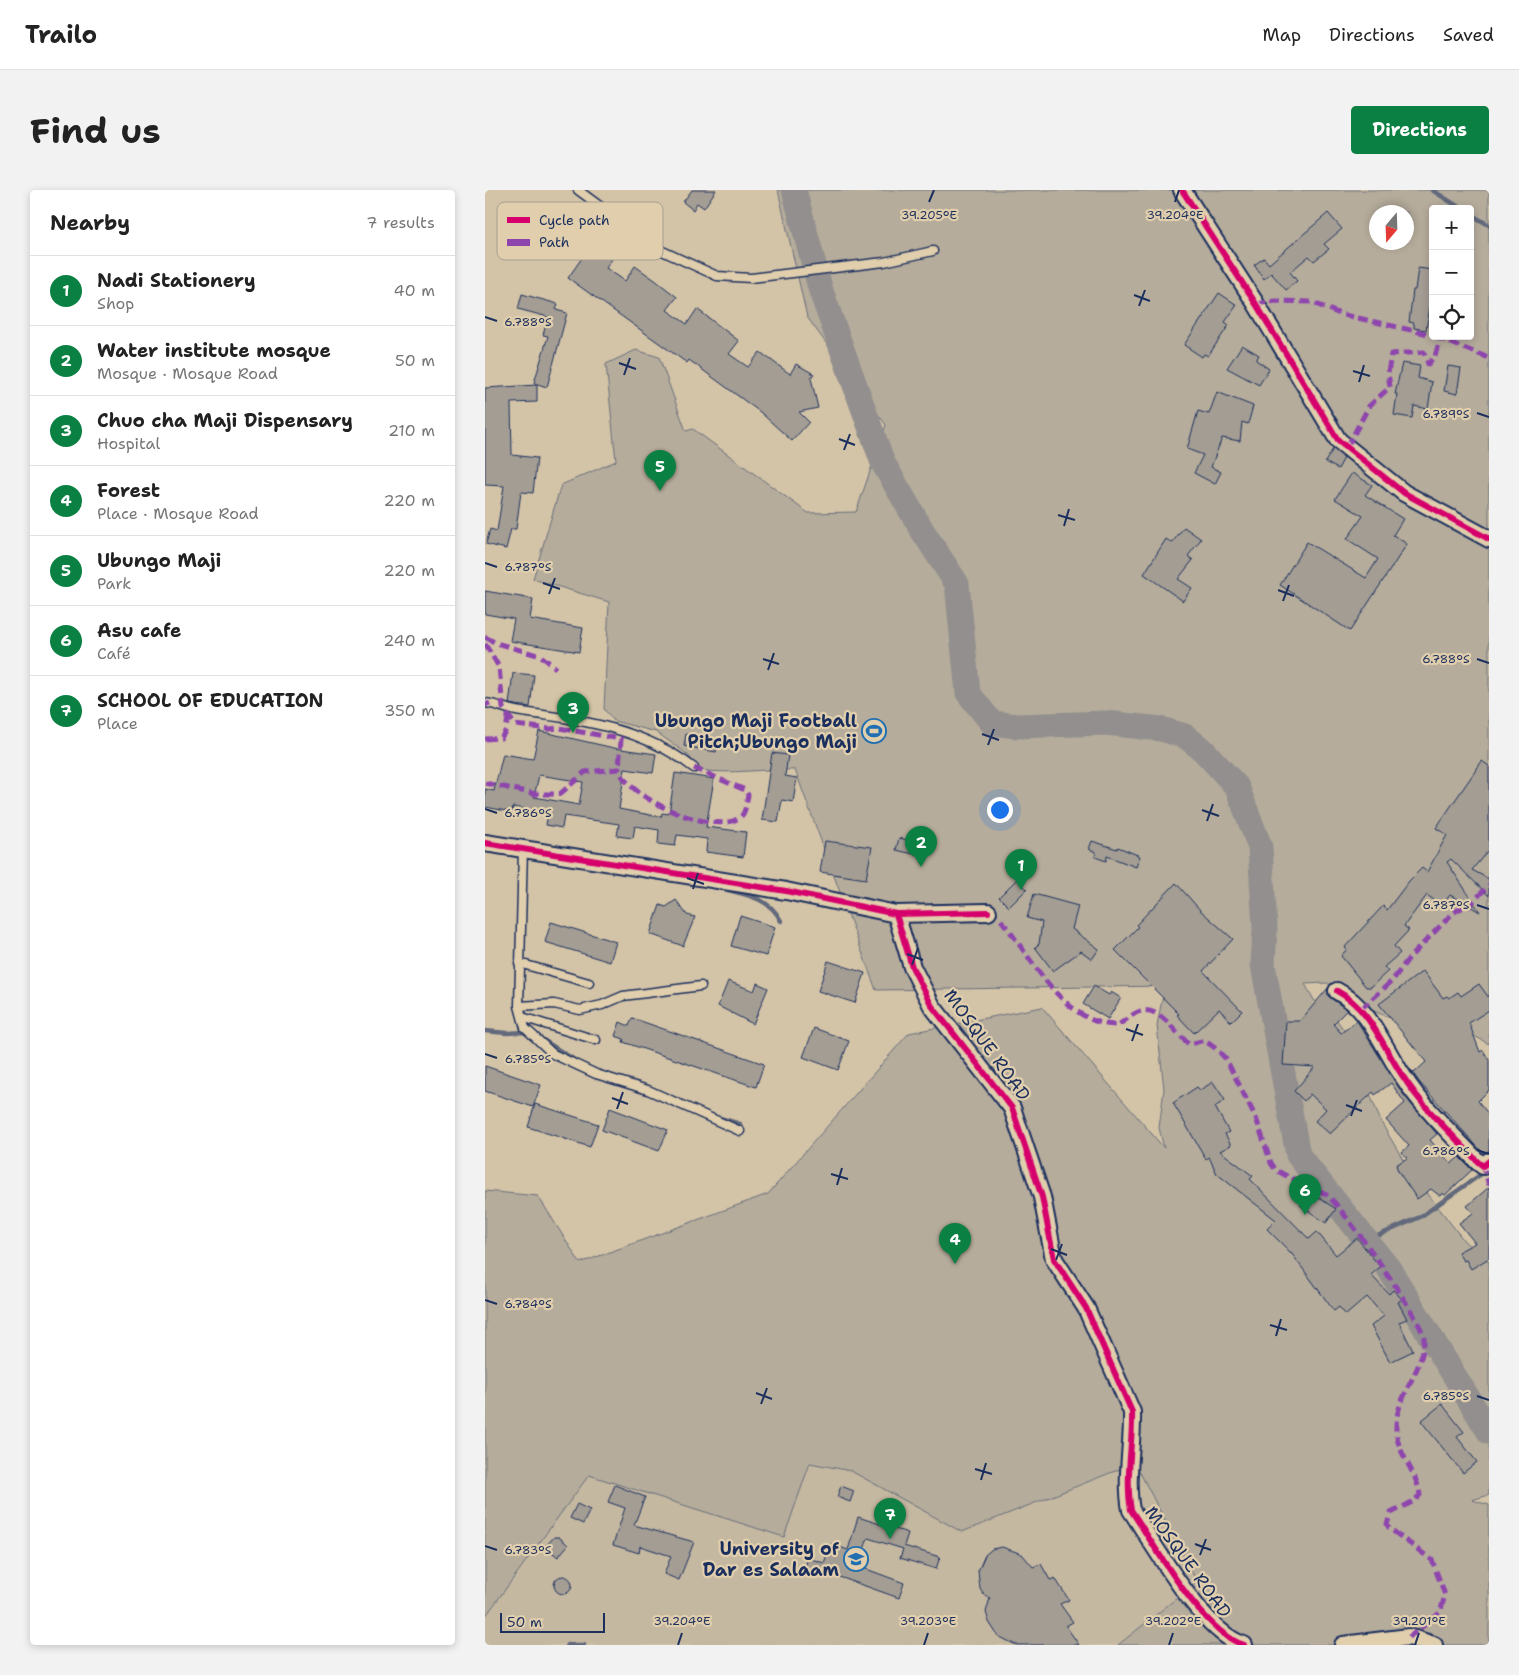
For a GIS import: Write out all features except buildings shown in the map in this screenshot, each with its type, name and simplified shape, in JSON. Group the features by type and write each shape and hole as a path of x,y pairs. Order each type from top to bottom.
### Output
{"street":[{"path":"1182,190 1257,304 1338,440 1404,493 1489,539"},
{"path":"485,843 808,895 896,914 987,912"},
{"name":"MOSQUE ROAD","path":"896,914 912,967 932,1006 1012,1108 1042,1197 1054,1259 1086,1308 1132,1412 1133,1431 1127,1491 1131,1510 1210,1623 1228,1638 1244,1645"},
{"path":"1337,991 1361,1009 1404,1078 1439,1122 1483,1166 1489,1161"},
{"path":"1343,1645 1409,1637 1434,1645"}],"lane":[{"path":"578,190 594,202"},
{"path":"663,251 717,276 751,278 884,262 933,251"},
{"path":"485,703 520,712 550,714 634,735 664,746 694,768"},
{"path":"523,848 519,1006 525,1028 553,1054 596,1074 648,1090 740,1132"},
{"path":"519,963 589,983"},
{"path":"519,1006 554,1004 580,1010 601,1005 623,996 701,986"},
{"path":"522,1017 596,1040"}],"shaded area":[{"path":"778,190 1489,190 1489,1044 1443,1019 1393,1019 1364,1007 1327,983 1305,984 1314,1000 1334,1016 1346,1033 1381,1122 1408,1168 1465,1242 1489,1262 1489,1495 1472,1500 1489,1505 1489,1645 1118,1645 1197,1582 1135,1463 962,1532 851,1471 810,1463 784,1537 589,1475 485,1617 485,1191 538,1196 580,1263 768,1194 909,1033 1042,1007 1164,1148 1159,1128 1164,1089 1157,1025 1164,990 1170,986 876,990 795,770 724,772 700,770 687,754 656,732 614,721 604,709 609,602 533,579 561,485 616,461 606,364 636,350 659,357 686,431 693,429 808,513 856,512 886,425 807,317"},
{"name":"University of Dar es Salaam","path":"810,1463 851,1471 962,1532 1135,1463 1197,1582 1118,1645 485,1645 485,1617 589,1475 629,1486"}],"waterway":[{"path":"794,190 821,291 883,463 922,530 957,584 968,693 992,723 1017,726 1106,723 1161,729 1185,736 1204,751 1237,787 1260,847 1265,928 1263,965 1298,1155 1389,1269 1489,1432"},
{"path":"1432,190 1456,205"},
{"path":"1474,216 1489,225"},
{"path":"724,889 764,902 771,907 781,921"},
{"path":"485,1031 527,1032"},
{"path":"540,1038 576,1061"},
{"path":"720,1118 740,1124"},
{"path":"1366,1241 1420,1217 1480,1175"},
{"path":"567,1645 584,1645"}],"marked path":[{"path":"1256,304 1276,301 1311,302 1340,314 1429,334"},
{"path":"1347,447 1369,406 1390,387 1388,373 1391,354 1424,352 1428,364 1435,356 1440,340"},
{"path":"1444,340 1489,358"},
{"path":"485,637 496,643 541,656 556,668"},
{"path":"485,644 499,667 503,708 515,725 550,729 559,728 621,739 619,769"},
{"path":"485,705 490,703"},
{"path":"485,739 501,738 506,730 508,717"},
{"path":"485,783 536,794 560,794 585,772 619,769 626,781 639,792 656,804 677,813 697,820 716,823 732,821 743,814 748,795 745,790 694,768"},
{"path":"1361,1009 1392,981 1409,958 1453,913 1461,908 1466,909 1489,885"},
{"path":"1001,920 1051,986 1065,1002 1081,1014 1099,1022 1118,1025 1138,1012 1145,1010 1153,1012 1166,1021 1189,1044 1202,1041 1209,1043 1218,1051 1226,1059 1256,1118 1271,1163 1275,1169 1329,1197 1365,1243 1411,1311 1424,1338 1423,1350 1400,1406 1396,1428 1399,1446 1415,1478 1420,1495 1414,1501 1391,1513 1387,1524 1389,1528 1432,1560 1445,1595 1440,1613 1409,1637"},
{"path":"1485,1167 1483,1166 1489,1185"}],"cycle path":[{"path":"1182,190 1256,304 1338,440 1404,493 1489,539"},
{"path":"485,843 786,891 896,914 988,912"},
{"path":"896,914 912,967 932,1006 1012,1108 1042,1197 1054,1259 1086,1308 1132,1412 1129,1474 1131,1510 1166,1565 1197,1607 1212,1624 1228,1637 1244,1645"},
{"path":"1337,991 1359,1008 1368,1019 1404,1078 1430,1111 1478,1162 1483,1166 1489,1161"}],"place":[{"name":"Ubungo Maji","path":"660,491"},
{"name":"Ubungo Maji Football Pitch;Ubungo Maji","path":"874,731"},
{"name":"Chuo cha Maji Dispensary","path":"573,733"},
{"name":"Water institute mosque","path":"921,867"},
{"name":"Nadi Stationery","path":"1021,890"},
{"name":"Asu cafe","path":"1305,1215"},
{"name":"Forest","path":"955,1264"},
{"name":"SCHOOL OF EDUCATION","path":"890,1539"},
{"name":"University of Dar es Salaam","path":"856,1559"}]}
